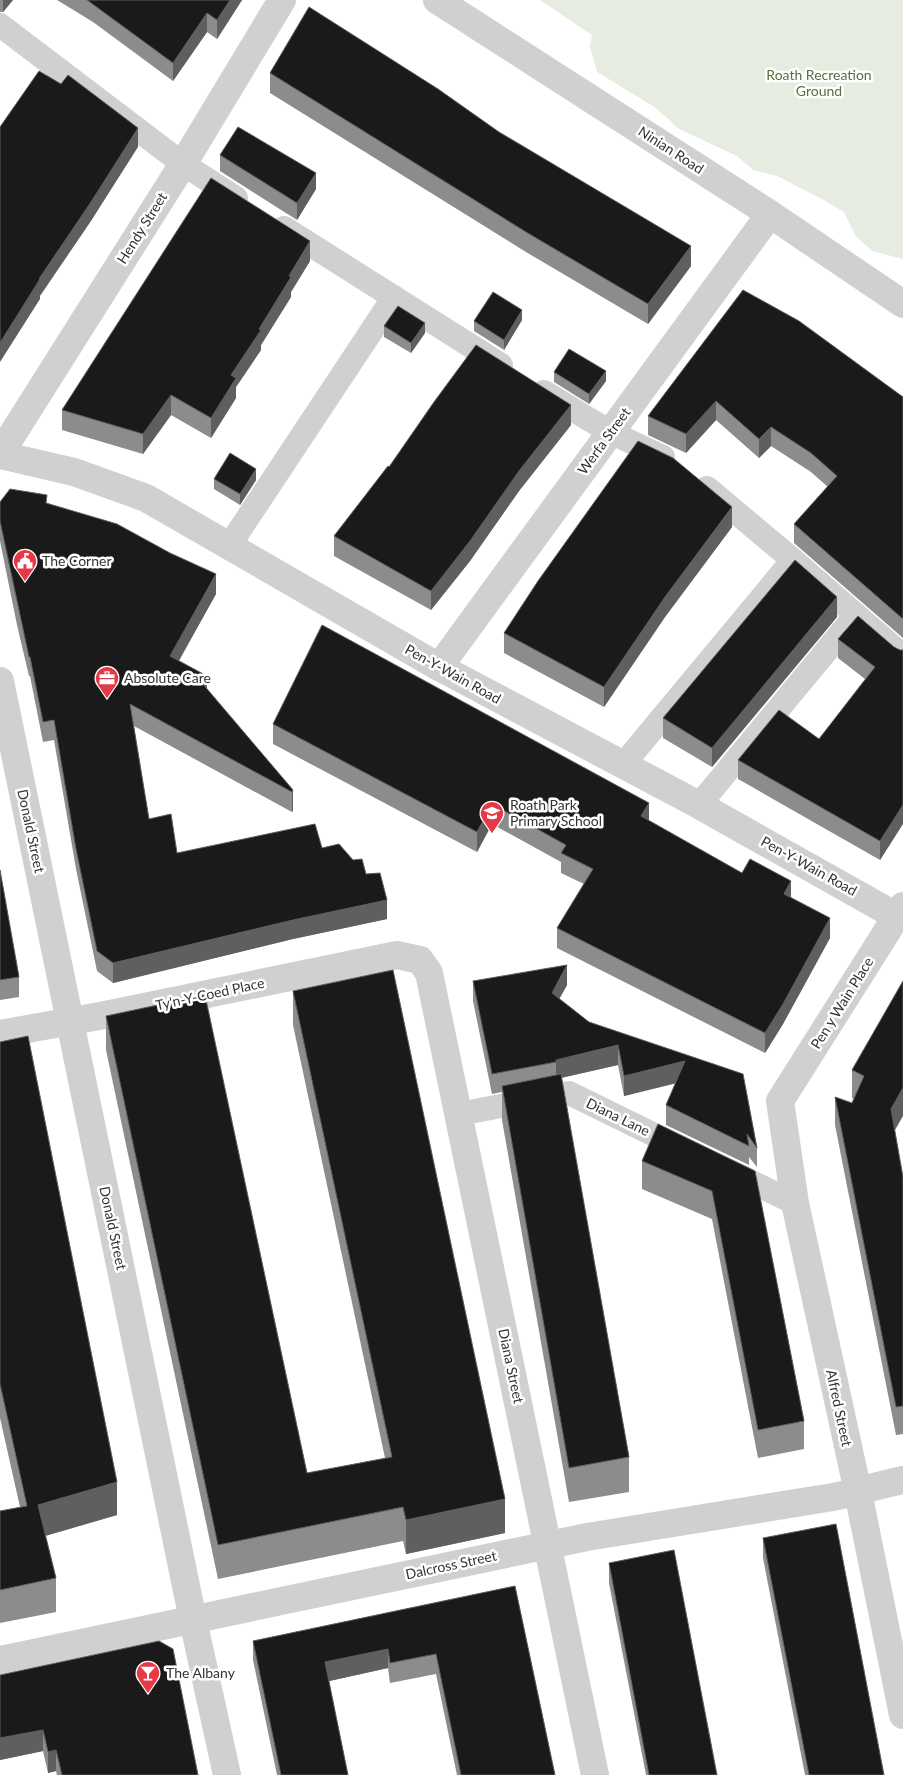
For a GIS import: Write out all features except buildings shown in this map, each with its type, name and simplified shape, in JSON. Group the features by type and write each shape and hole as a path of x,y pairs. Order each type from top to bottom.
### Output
{"street":[{"name":"Hendy Street","path":"0,455 282,0"},
{"name":"Ninian Road","path":"436,0 770,214 903,304"},
{"name":"Werfa Street","path":"439,667 770,214"},
{"name":"Pen-Y-Wain Road","path":"0,455 74,472 146,498 439,667 622,766 900,911"},
{"name":"Donald Street","path":"0,681 193,1620 227,1775"},
{"name":"Pen y Wain Place","path":"780,1101 900,911"},
{"name":"Ty'n-Y-Coed Place","path":"0,1034 105,1015 397,955 420,960"},
{"name":"Diana Street","path":"420,960 429,973 595,1775"},
{"name":"Alfred Street","path":"780,1101 795,1204 858,1492 903,1715"},
{"name":"Dalcross Street","path":"0,1660 587,1537 858,1492 881,1484 903,1480"}],"lane":[{"path":"0,25 182,164 610,432 684,469 793,560 903,656"},
{"path":"229,546 394,297"},
{"path":"622,766 793,560"},
{"path":"699,806 856,615"},
{"name":"Diana Lane","path":"459,1114 569,1093 795,1204"}],"green space":[{"name":"Roath Recreation Ground","path":"540,0 903,0 903,259 872,251 855,235 844,212 777,176 753,170 737,156 679,129 656,108 597,72 590,47 592,35"}],"place":[{"name":"The Corner","path":"25,582"},
{"name":"Absolute Care","path":"107,699"},
{"name":"Roath Park Primary School","path":"492,834"},
{"name":"The Albany","path":"148,1694"}]}
